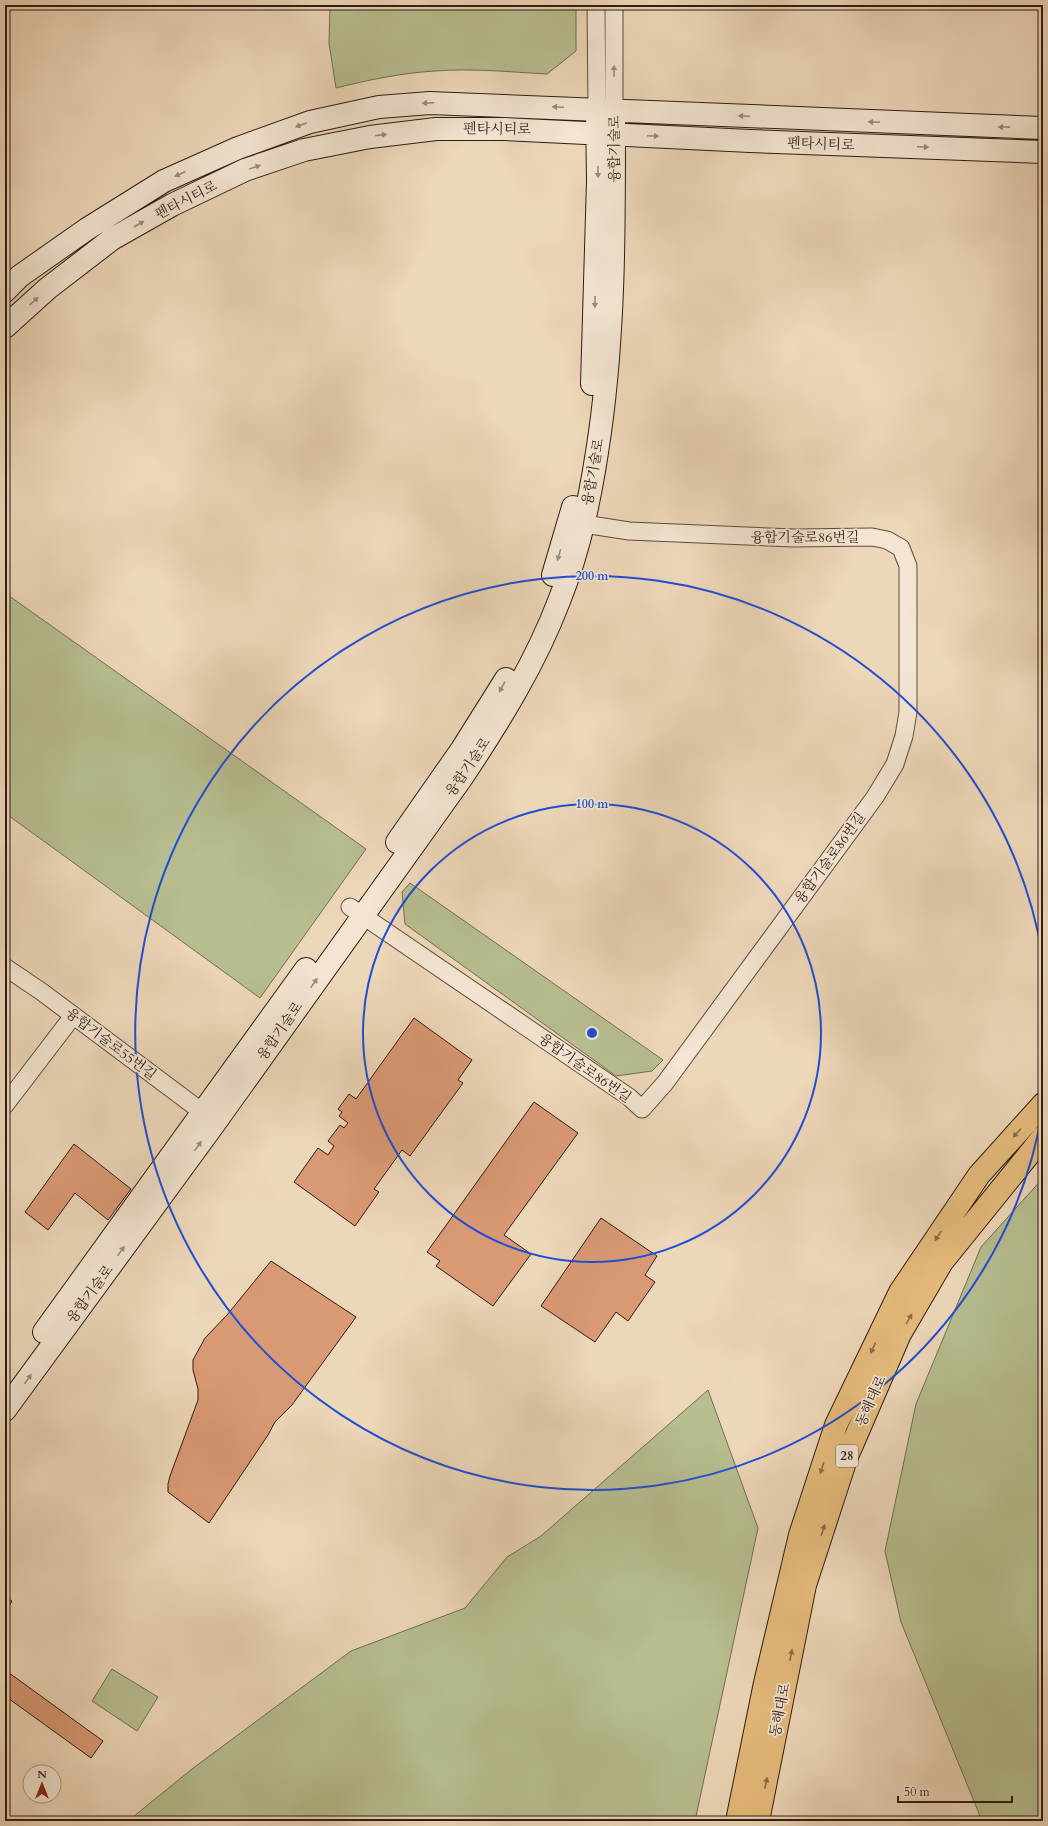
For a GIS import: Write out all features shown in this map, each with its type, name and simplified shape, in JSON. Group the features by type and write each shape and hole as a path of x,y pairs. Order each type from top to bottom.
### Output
{"main road":[{"path":"737,1821 765,1683 800,1535 836,1425 900,1292 979,1175 1043,1104"},
{"name":"동해대로","path":"758,1821 805,1585 846,1459 900,1334 942,1262 1043,1136"}],"street":[{"name":"융합기술로","path":"596,5 606,110"},
{"name":"융합기술로","path":"5,1410 209,1117 356,911 498,694 526,644 593,480 607,385 613,258 606,110 614,5"},
{"name":"펜타시티로","path":"5,291 20,276 87,228 164,181 238,148 310,122 379,107 430,103 1043,128"},
{"name":"펜타시티로","path":"5,327 47,289 112,239 172,205 245,170 304,150 370,137 436,129 505,129 1043,152"},
{"name":"융합기술로86번길","path":"356,911 622,1093 642,1109 666,1083 872,800 895,764 904,736 908,712 908,566 902,548 887,540 872,537 794,538 630,531 576,524"},
{"name":"융합기술로55번길","path":"5,967 209,1117"},
{"path":"5,1105 73,1016"},
{"name":"융합기술로","path":"5,1386 209,1117"}],"green space":[{"path":"330,5 576,5 576,51 547,74 449,70 410,73 336,88 329,43"},
{"path":"5,593 366,849 260,998 5,813"},
{"path":"410,883 663,1060 652,1071 616,1076 405,924 402,892"},
{"path":"1043,1178 1043,1821 982,1821 901,1622 885,1551 916,1404 981,1247"},
{"path":"708,1390 758,1528 695,1821 128,1821 192,1769 351,1651 465,1608 507,1557 541,1536"},
{"path":"112,1669 158,1697 137,1731 92,1701"}],"building":[{"path":"414,1018 472,1060 458,1080 463,1083 410,1156 402,1150 374,1189 379,1192 355,1226 294,1182 318,1148 328,1155 334,1146 328,1141 340,1125 344,1128 348,1123 339,1116 342,1112 338,1109 349,1094 356,1099"},
{"path":"534,1102 578,1133 504,1235 531,1254 493,1306 436,1266 440,1261 427,1252"},
{"path":"74,1144 131,1189 108,1220 75,1193 48,1230 25,1212"},
{"path":"601,1218 657,1256 645,1275 655,1282 628,1321 616,1312 595,1342 541,1306"},
{"path":"271,1261 356,1317 292,1405 275,1422 268,1435 209,1523 168,1492 170,1476 198,1400 198,1389 193,1370 193,1360 205,1338 227,1315"},
{"path":"5,1597 12,1601 5,1613"},
{"path":"5,1670 103,1741 91,1758 5,1696"}]}
